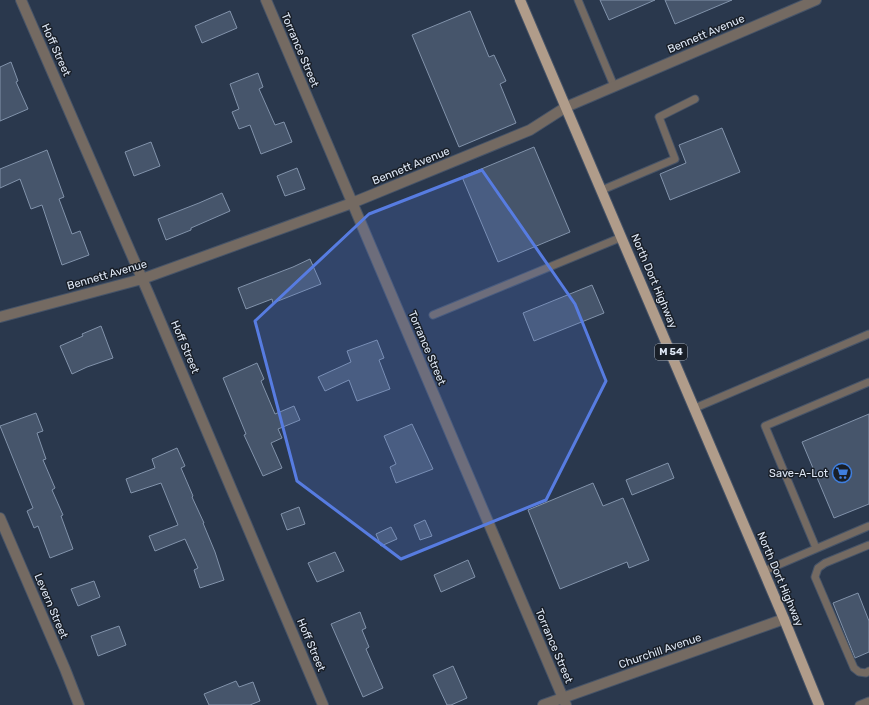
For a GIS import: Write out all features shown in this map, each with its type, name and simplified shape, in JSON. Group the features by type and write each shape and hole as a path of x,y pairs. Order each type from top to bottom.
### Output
{"main road":[{"name":"North Dort Highway","path":"520,0 764,570 819,705"}],"street":[{"name":"Hoff Street","path":"21,0 142,279 323,705"},
{"name":"Torrance Street","path":"266,0 564,701"},
{"name":"Bennett Avenue","path":"0,317 142,279 352,203 530,130 566,107 816,0"},
{"name":"Levern Street","path":"0,518 65,669 78,705"},
{"name":"Churchill Avenue","path":"543,705 564,701 784,619"}],"lane":[{"path":"578,0 614,86"},
{"path":"602,190 675,159 658,117 695,100"},
{"path":"433,315 622,237"},
{"path":"695,408 869,334"},
{"path":"816,548 765,426 869,382"},
{"path":"764,570 869,526"},
{"path":"869,545 825,563 818,568 816,577 854,668 859,672 866,673 869,671"},
{"path":"859,705 869,701"}],"highlighted area":[{"path":"482,170 575,304 606,381 546,500 401,559 297,481 255,321 369,214"}],"building":[{"path":"600,0 655,0 609,20"},
{"path":"665,0 732,0 675,24"},
{"path":"230,11 237,28 202,43 195,26"},
{"path":"470,11 489,57 494,55 506,81 500,84 516,123 459,147 412,35"},
{"path":"11,62 18,81 16,82 28,109 0,121 0,67"},
{"path":"258,73 263,87 259,89 275,125 284,122 292,142 261,154 250,125 239,129 232,112 239,109 230,84"},
{"path":"722,128 740,172 670,200 660,174 686,163 679,145"},
{"path":"151,142 160,166 134,176 125,152"},
{"path":"534,147 570,232 498,262 462,177"},
{"path":"47,150 64,197 59,199 72,234 80,231 89,255 62,265 42,205 31,209 20,179 0,188 0,169"},
{"path":"297,168 305,189 285,196 277,176"},
{"path":"222,193 230,211 191,228 191,230 166,240 158,219"},
{"path":"310,259 321,284 273,303 272,299 246,309 238,288"},
{"path":"592,285 604,313 534,341 523,313"},
{"path":"101,326 113,358 72,374 60,346"},
{"path":"377,340 384,358 379,360 390,389 357,401 349,380 325,391 318,377 351,362 347,351"},
{"path":"257,363 264,379 261,381 275,414 294,406 300,420 278,429 282,438 271,443 282,468 263,476 244,435 246,434 223,378"},
{"path":"36,413 43,431 37,433 46,459 43,460 55,488 52,490 63,515 61,516 73,549 50,558 38,526 34,528 27,511 33,508 0,426"},
{"name":"Save-A-Lot","path":"869,414 869,504 834,518 802,442"},
{"path":"412,424 433,469 396,483 390,467 396,464 384,436"},
{"path":"177,448 185,466 181,468 204,523 224,580 200,588 194,570 198,568 185,539 155,551 149,536 178,525 161,483 131,493 126,479 155,468 152,459"},
{"path":"668,463 674,478 632,495 626,480"},
{"path":"593,483 603,506 623,498 649,560 629,568 627,562 560,589 528,510"},
{"path":"299,507 305,524 287,530 281,514"},
{"path":"425,520 432,536 420,540 414,525"},
{"path":"391,527 397,539 381,546 376,534"},
{"path":"335,552 344,571 317,582 308,563"},
{"path":"468,560 475,577 441,592 434,575"},
{"path":"94,581 100,597 78,606 71,589"},
{"path":"858,593 869,621 869,652 855,658 833,603"},
{"path":"360,612 366,628 362,630 369,647 366,649 383,688 363,697 331,624"},
{"path":"119,626 126,645 98,656 91,636"},
{"path":"453,666 467,698 451,705 447,705 433,675"},
{"path":"236,681 239,687 253,682 260,701 250,705 209,705 204,694"}],"place":[{"name":"Save-A-Lot","path":"842,473"}]}
